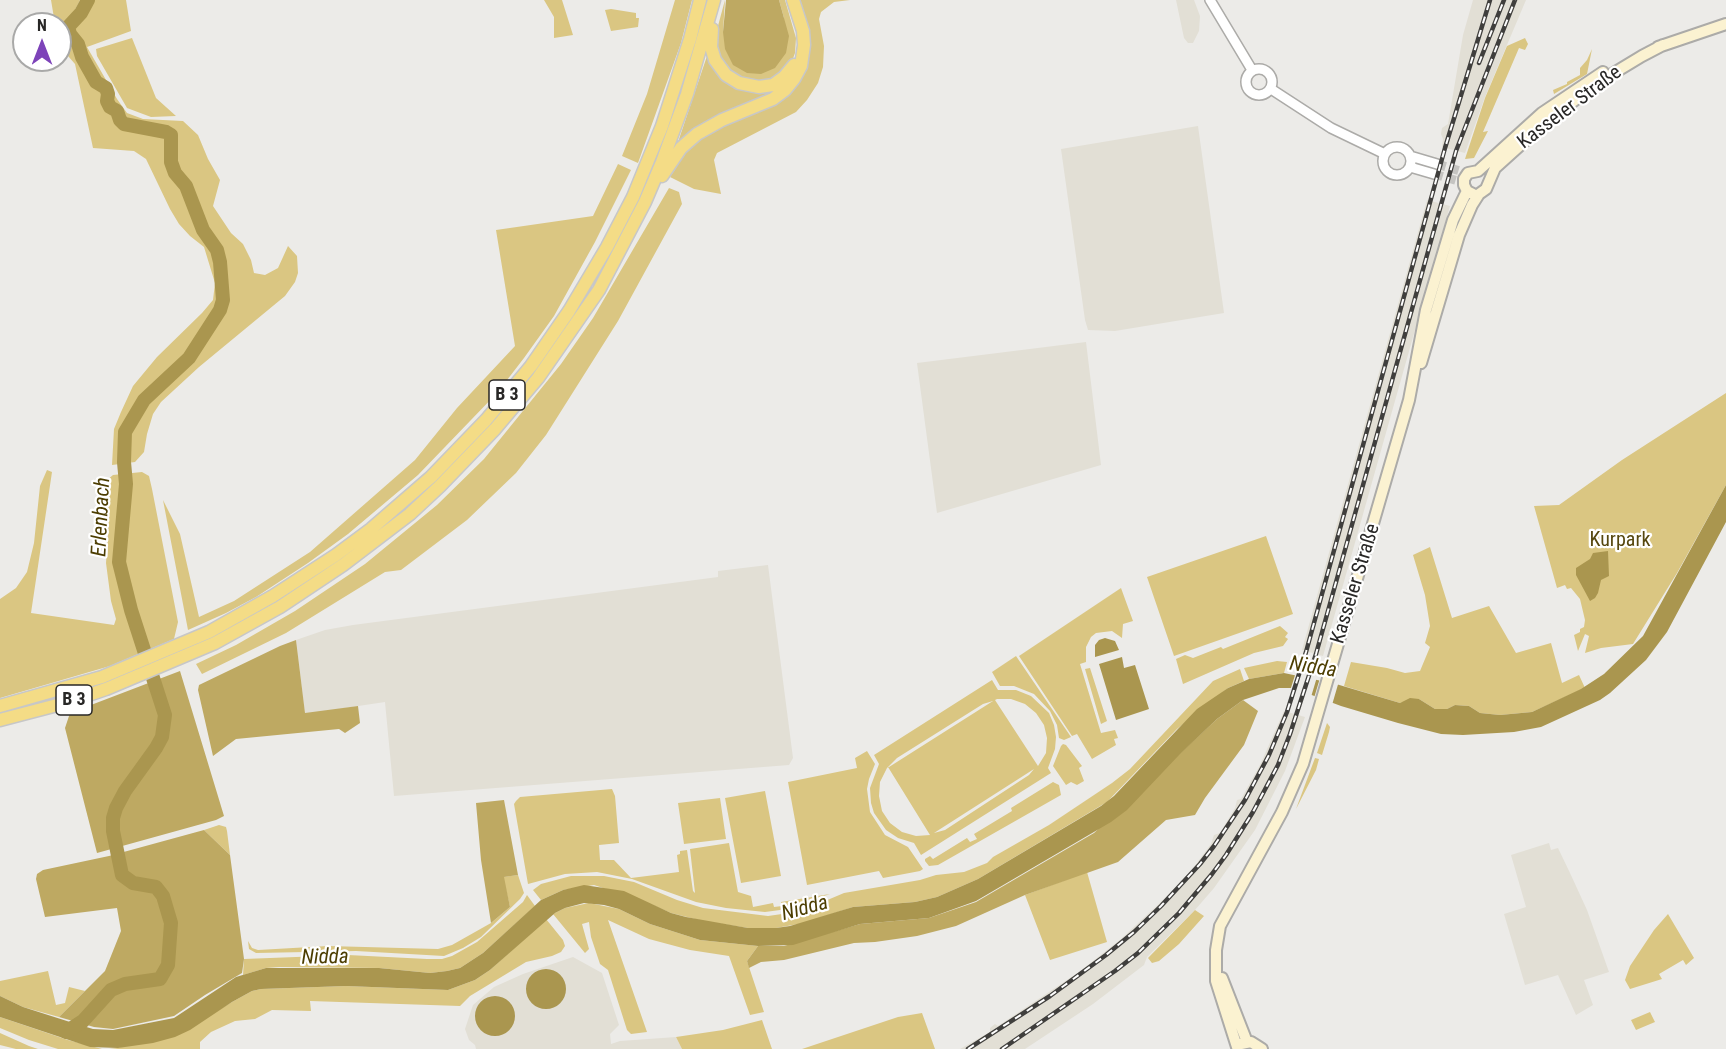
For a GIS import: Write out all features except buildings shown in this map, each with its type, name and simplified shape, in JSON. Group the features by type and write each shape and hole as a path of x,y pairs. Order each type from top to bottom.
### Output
{"highway":[{"name":"B 3","path":"0,720 75,700 150,665 273,596 371,529 423,484 486,420 531,366 569,311 607,248 628,207 672,99 700,0"},
{"name":"B 3","path":"713,2 711,42 716,60 726,75 734,81 759,87 781,81 796,60 799,37 788,0"},
{"path":"645,202 675,156 697,134 722,120 773,99 794,79 801,66 804,45 803,31 793,0"},
{"name":"B 3","path":"0,706 150,665 215,643 307,591 378,539 440,486 495,429 554,357 599,290 645,202 683,105 713,2"}],"main road":[{"name":"Kasseler Straße","path":"1409,400 1426,310 1466,178 1605,70 1634,56 1726,24"},
{"name":"Kasseler Straße","path":"1240,1046 1216,962 1217,939 1224,916 1292,793 1314,726 1459,235 1472,205 1479,194 1486,189 1495,168 1544,118"},
{"path":"1479,194 1470,193 1466,178 1485,175 1488,182"},
{"path":"1240,1046 1255,1043 1262,1049"}],"street":[{"path":"1210,0 1252,70"},
{"path":"1260,69 1270,74 1273,82 1271,89 1261,96 1250,92 1246,81 1252,70 1260,69"},
{"path":"1271,89 1331,128 1385,154"},
{"path":"1400,147 1410,156 1410,168 1401,175 1390,174 1383,165 1385,154 1391,148 1400,147"},
{"path":"1410,156 1437,164"},
{"path":"1410,168 1434,174"}],"shaded area":[{"path":"726,0 779,0 789,36 786,53 775,68 761,74 747,73 733,65 725,49 723,32"},
{"path":"1176,0 1194,0 1200,16 1199,31 1193,43 1188,43 1184,38"},
{"path":"1473,0 1526,0 1485,97 1465,153 1442,147 1441,134 1442,128 1448,124 1463,35"},
{"path":"1198,126 1224,313 1115,331 1088,330 1061,149"},
{"path":"1427,200 1450,206 1323,656 1302,650"},
{"path":"1086,342 1101,465 937,513 917,363"},
{"path":"1726,485 1726,522 1667,632 1646,660 1600,700 1541,727 1514,732 1463,735 1441,734 1341,706 1293,688 1279,688 1243,700 1217,719 1127,810 1111,822 976,901 929,918 860,924 793,945 758,946 700,940 650,924 619,909 584,903 555,913 490,970 475,980 448,990 346,986 261,989 252,991 232,1002 190,1030 175,1037 118,1048 90,1047 0,1017 0,996 23,1007 93,1029 113,1030 174,1018 236,977 266,968 379,968 430,973 447,971 460,968 483,953 541,900 563,890 584,885 624,891 671,913 686,917 748,928 790,926 853,907 915,902 937,897 978,879 1101,806 1114,796 1197,709 1228,688 1249,679 1284,673 1336,684 1400,703 1410,698 1419,699 1435,709 1447,709 1455,705 1469,706 1480,713 1500,715 1532,712 1581,689 1604,674 1643,636"},
{"path":"1608,551 1609,576 1601,580 1598,593 1590,601 1576,575 1576,568 1590,559 1593,553"},
{"path":"768,565 793,758 789,765 394,796 385,702 305,714 296,640 325,630 718,577 718,571"},
{"path":"1105,638 1115,641 1119,650 1095,657 1095,645 1099,640"},
{"path":"296,640 305,713 358,706 360,723 345,733 339,729 236,739 213,756 198,690 199,685"},
{"path":"1122,657 1124,668 1135,665 1149,709 1116,720 1099,664"},
{"path":"180,671 224,816 97,853 65,728 70,713"},
{"path":"1243,700 1258,711 1244,745 1195,815 1166,820 1118,862 1025,895 956,926 917,936 854,943 784,960 761,962 749,968 747,961 758,946 784,946 860,924 929,918 976,902 1094,833 1217,719"},
{"path":"1284,711 1305,717 1285,771 1255,830 1214,888 1147,957 1144,965 1093,1004 1025,1049 960,1049 990,1032 990,1028 995,1024 998,1026 1079,972 1121,939 1191,871 1211,844 1214,835 1220,833 1235,808 1237,800 1241,799 1260,765"},
{"path":"504,800 518,875 504,877 510,907 491,923 481,860 476,803"},
{"path":"204,830 230,855 244,959 242,973 174,1016 113,1029 94,1027 59,1017 105,971 121,931 117,908 45,917 36,879 37,874 43,870 109,856"},
{"path":"1549,843 1551,850 1558,848 1570,873 1587,910 1609,972 1584,980 1593,1005 1576,1015 1558,975 1525,985 1504,914 1526,907 1511,855"},
{"path":"573,957 602,973 619,1025 610,1034 611,1044 620,1041 676,1037 682,1049 476,1049 465,1029 473,1005 494,987 523,974"},
{"path":"546,969 560,975 566,989 560,1003 546,1009 532,1003 526,989 532,975"},
{"path":"495,996 509,1002 515,1016 509,1030 495,1036 481,1030 475,1016 481,1002"}],"green space":[{"path":"51,0 80,0 72,15 72,12 53,12"},
{"path":"91,0 126,0 131,31 87,47 117,99 127,113 143,119 183,121 198,135 220,180 213,206 231,233 243,244 251,260 254,273 265,275 278,268 288,246 297,256 298,273 295,282 285,296 199,367 161,402 153,414 144,452 135,462 112,465 114,429 133,386 157,357 213,300 215,283 204,247 179,224 146,159 134,151 93,148 75,64 72,61 72,31 73,33 75,22 87,11"},
{"path":"544,0 562,0 573,35 554,38 554,17"},
{"path":"675,0 692,0 681,43 638,163 622,156 647,94"},
{"path":"725,0 723,32 784,18 779,0 785,0 796,38 795,53 791,64 773,81 756,83 732,75 717,53 715,37"},
{"path":"799,0 850,0 834,2 821,12 819,19 824,46 823,67 818,83 807,100 796,112 717,153 714,160 721,194 694,189 670,177 686,152 700,139 716,129 776,103 799,83 806,68 810,45 809,30"},
{"path":"605,10 636,13 636,18 639,18 638,27 611,31"},
{"path":"132,38 156,98 176,116 151,117 127,108 97,56 96,49"},
{"path":"1525,38 1528,44 1525,50 1519,48 1483,132 1488,131 1474,158 1465,159 1485,98 1507,46"},
{"path":"1592,49 1587,74 1554,94 1553,90 1580,75 1580,68"},
{"path":"707,56 710,56 715,68 769,90 777,91 677,145"},
{"path":"618,164 631,170 595,242 554,316 497,393 418,475 348,534 256,597 188,630 163,500 180,534 199,617 234,601 310,552 415,460 457,408 515,346 496,230 593,216"},
{"path":"669,188 679,192 682,204 618,321 546,435 516,473 467,520 401,570 385,572 286,633 202,674 196,664 236,645 295,611 365,564 437,505 484,459 561,364 593,318"},
{"name":"Kurpark","path":"1726,393 1726,485 1677,573 1633,644 1601,648 1585,653 1589,636 1585,634 1578,651 1574,635 1584,627 1585,620 1580,599 1571,588 1567,589 1565,585 1557,588 1534,506 1559,505 1622,460"},
{"path":"47,470 52,472 31,613 114,625 116,619 106,563 107,480 113,475 142,472 149,476 178,622 174,639 110,666 0,698 0,599 16,588 27,572 34,543 40,486"},
{"path":"1266,536 1293,614 1174,656 1147,577"},
{"path":"1430,547 1452,618 1489,606 1516,653 1551,643 1562,683 1579,675 1585,688 1532,712 1500,715 1480,713 1469,706 1455,705 1447,709 1435,709 1419,699 1400,703 1344,686 1351,662 1405,673 1420,671 1430,647 1425,643 1430,626 1425,595 1413,555"},
{"path":"1121,588 1133,621 1123,624 1122,638 1112,631 1096,633 1091,637 1086,647 1086,662 1080,664 1101,733 1115,730 1118,738 1114,739 1116,745 1092,759 1077,734 1072,736 1019,656"},
{"path":"1280,626 1288,633 1285,637 1288,639 1283,646 1254,653 1183,684 1176,659 1185,655 1193,658 1221,647 1223,649"},
{"path":"1016,656 1071,737 1064,740 1059,738 1057,725 1050,711 1034,694 1014,686 1000,686 992,672"},
{"path":"1277,661 1287,662 1284,673 1249,679 1244,668"},
{"path":"1090,668 1107,721 1101,724 1085,669"},
{"path":"1240,669 1244,681 1228,688 1177,729 1107,802 978,879 937,897 915,902 853,907 804,923 776,928 748,928 671,913 594,885 563,890 541,900 533,890 541,884 571,876 604,876 634,882 703,908 768,916 789,913 844,893 920,880 936,875 964,872 987,863 993,857 1049,825 1112,783 1130,769 1213,681"},
{"path":"992,680 998,690 1016,690 1031,696 1049,713 1056,737 1055,749 1048,768 1051,773 921,855 914,843 898,838 886,830 874,813 870,788 879,764 874,755","holes":["1011,699 1025,704 1036,713 1044,725 1047,738 1046,753 1038,766 995,700","993,701 888,767 897,758 983,704","888,767 930,835 916,836 902,832 890,823 882,811 879,796 880,782","1034,769 1029,775 945,830 934,833"]},
{"path":"1327,723 1330,727 1322,755 1317,753"},
{"path":"1063,744 1082,766 1079,768 1084,781 1077,785 1071,782 1066,785 1053,766"},
{"path":"867,751 875,764 867,789 870,812 885,835 908,847 923,869 883,878 879,871 807,885 788,782 857,768 855,758"},
{"path":"1315,758 1319,759 1316,770 1296,809"},
{"path":"1053,782 1059,785 1061,795 938,865 929,866 925,861 930,856 933,859 967,838 970,842 977,839 974,834"},
{"path":"612,789 615,796 619,843 599,845 600,860 614,860 631,878 679,872 677,855 680,851 687,850 695,893 690,849 729,843 738,892 751,896 753,907 773,903 774,907 782,906 781,902 830,894 780,910 765,912 696,902 632,879 597,872 565,874 528,884 514,804 516,801 520,797"},
{"path":"765,791 781,876 741,883 725,798"},
{"path":"720,798 726,839 684,844 678,803"},
{"path":"219,825 226,827 230,855 204,830"},
{"path":"1087,872 1107,942 1050,960 1025,895"},
{"path":"518,875 524,893 520,899 481,937 444,956 356,951 256,953 249,949 248,941 252,948 258,950 328,946 438,949 452,945 491,923 510,907 503,877"},
{"path":"527,895 535,906 483,953 460,968 430,973 379,968 279,967 266,968 243,975 244,959 348,955 442,959 477,942 523,902"},
{"path":"589,903 619,909 650,924 700,940 758,946 747,961 764,1012 750,1015 729,956 690,950 649,939 608,920 647,1032 631,1034 627,1030 608,970 600,964 591,937 589,922 582,924 589,949 585,953 553,914 565,908"},
{"path":"1195,910 1204,916 1179,944 1159,961 1152,963 1148,958"},
{"path":"1668,914 1694,958 1686,965 1683,960 1659,974 1662,979 1630,989 1625,980 1630,966 1654,930"},
{"path":"546,919 563,940 565,946 561,952 526,962 470,996 460,1006 310,1001 311,1011 272,1010 255,1019 235,1021 211,1032 200,1042 200,1049 109,1049 118,1048 212,1014 252,991 261,989 346,986 448,990 475,980 490,970"},
{"path":"48,971 56,1005 65,1003 69,987 85,991 59,1017 23,1007 0,996 0,981"},
{"path":"1650,1012 1655,1022 1636,1030 1631,1020"},
{"path":"922,1013 935,1049 802,1049 898,1017"},
{"path":"0,1017 102,1049 58,1049 29,1040 0,1028"},
{"path":"762,1020 772,1049 682,1049 676,1037 723,1030"},
{"path":"0,1033 38,1049 16,1049 0,1045"}],"pier":[{"path":"1296,672 1317,677 1311,697 1290,691"},
{"path":"1320,678 1339,681 1332,705 1314,698"}],"waterway":[{"name":"Erlenbach","path":"66,1032 83,1021 111,990 125,984 160,979 168,965 171,923 163,896 156,887 133,883 122,875 113,831 116,808 162,737 165,715 131,610 119,562 126,484 125,432 144,400 189,358 220,310 223,300 217,250 203,230 186,186 175,173 171,162 171,135 124,124 117,111 110,107 106,88 96,82 82,57 78,44 70,34 68,27 81,13 88,0"}],"tunnel":[{"path":"1437,164 1460,171"},
{"path":"1434,174 1458,181"}],"railway":[{"path":"968,1049 1050,996 1106,955 1161,906 1214,846 1245,800 1269,755 1287,712 1306,652 1445,148 1490,0"},
{"path":"1479,63 1504,0"},
{"path":"1002,1049 1115,971 1138,953 1179,913 1226,855 1253,812 1278,765 1316,654 1456,151 1515,0"}],"water label":[{"name":"Nidda","path":"1313,668"},
{"name":"Nidda","path":"805,909"},
{"name":"Nidda","path":"325,958"}]}
